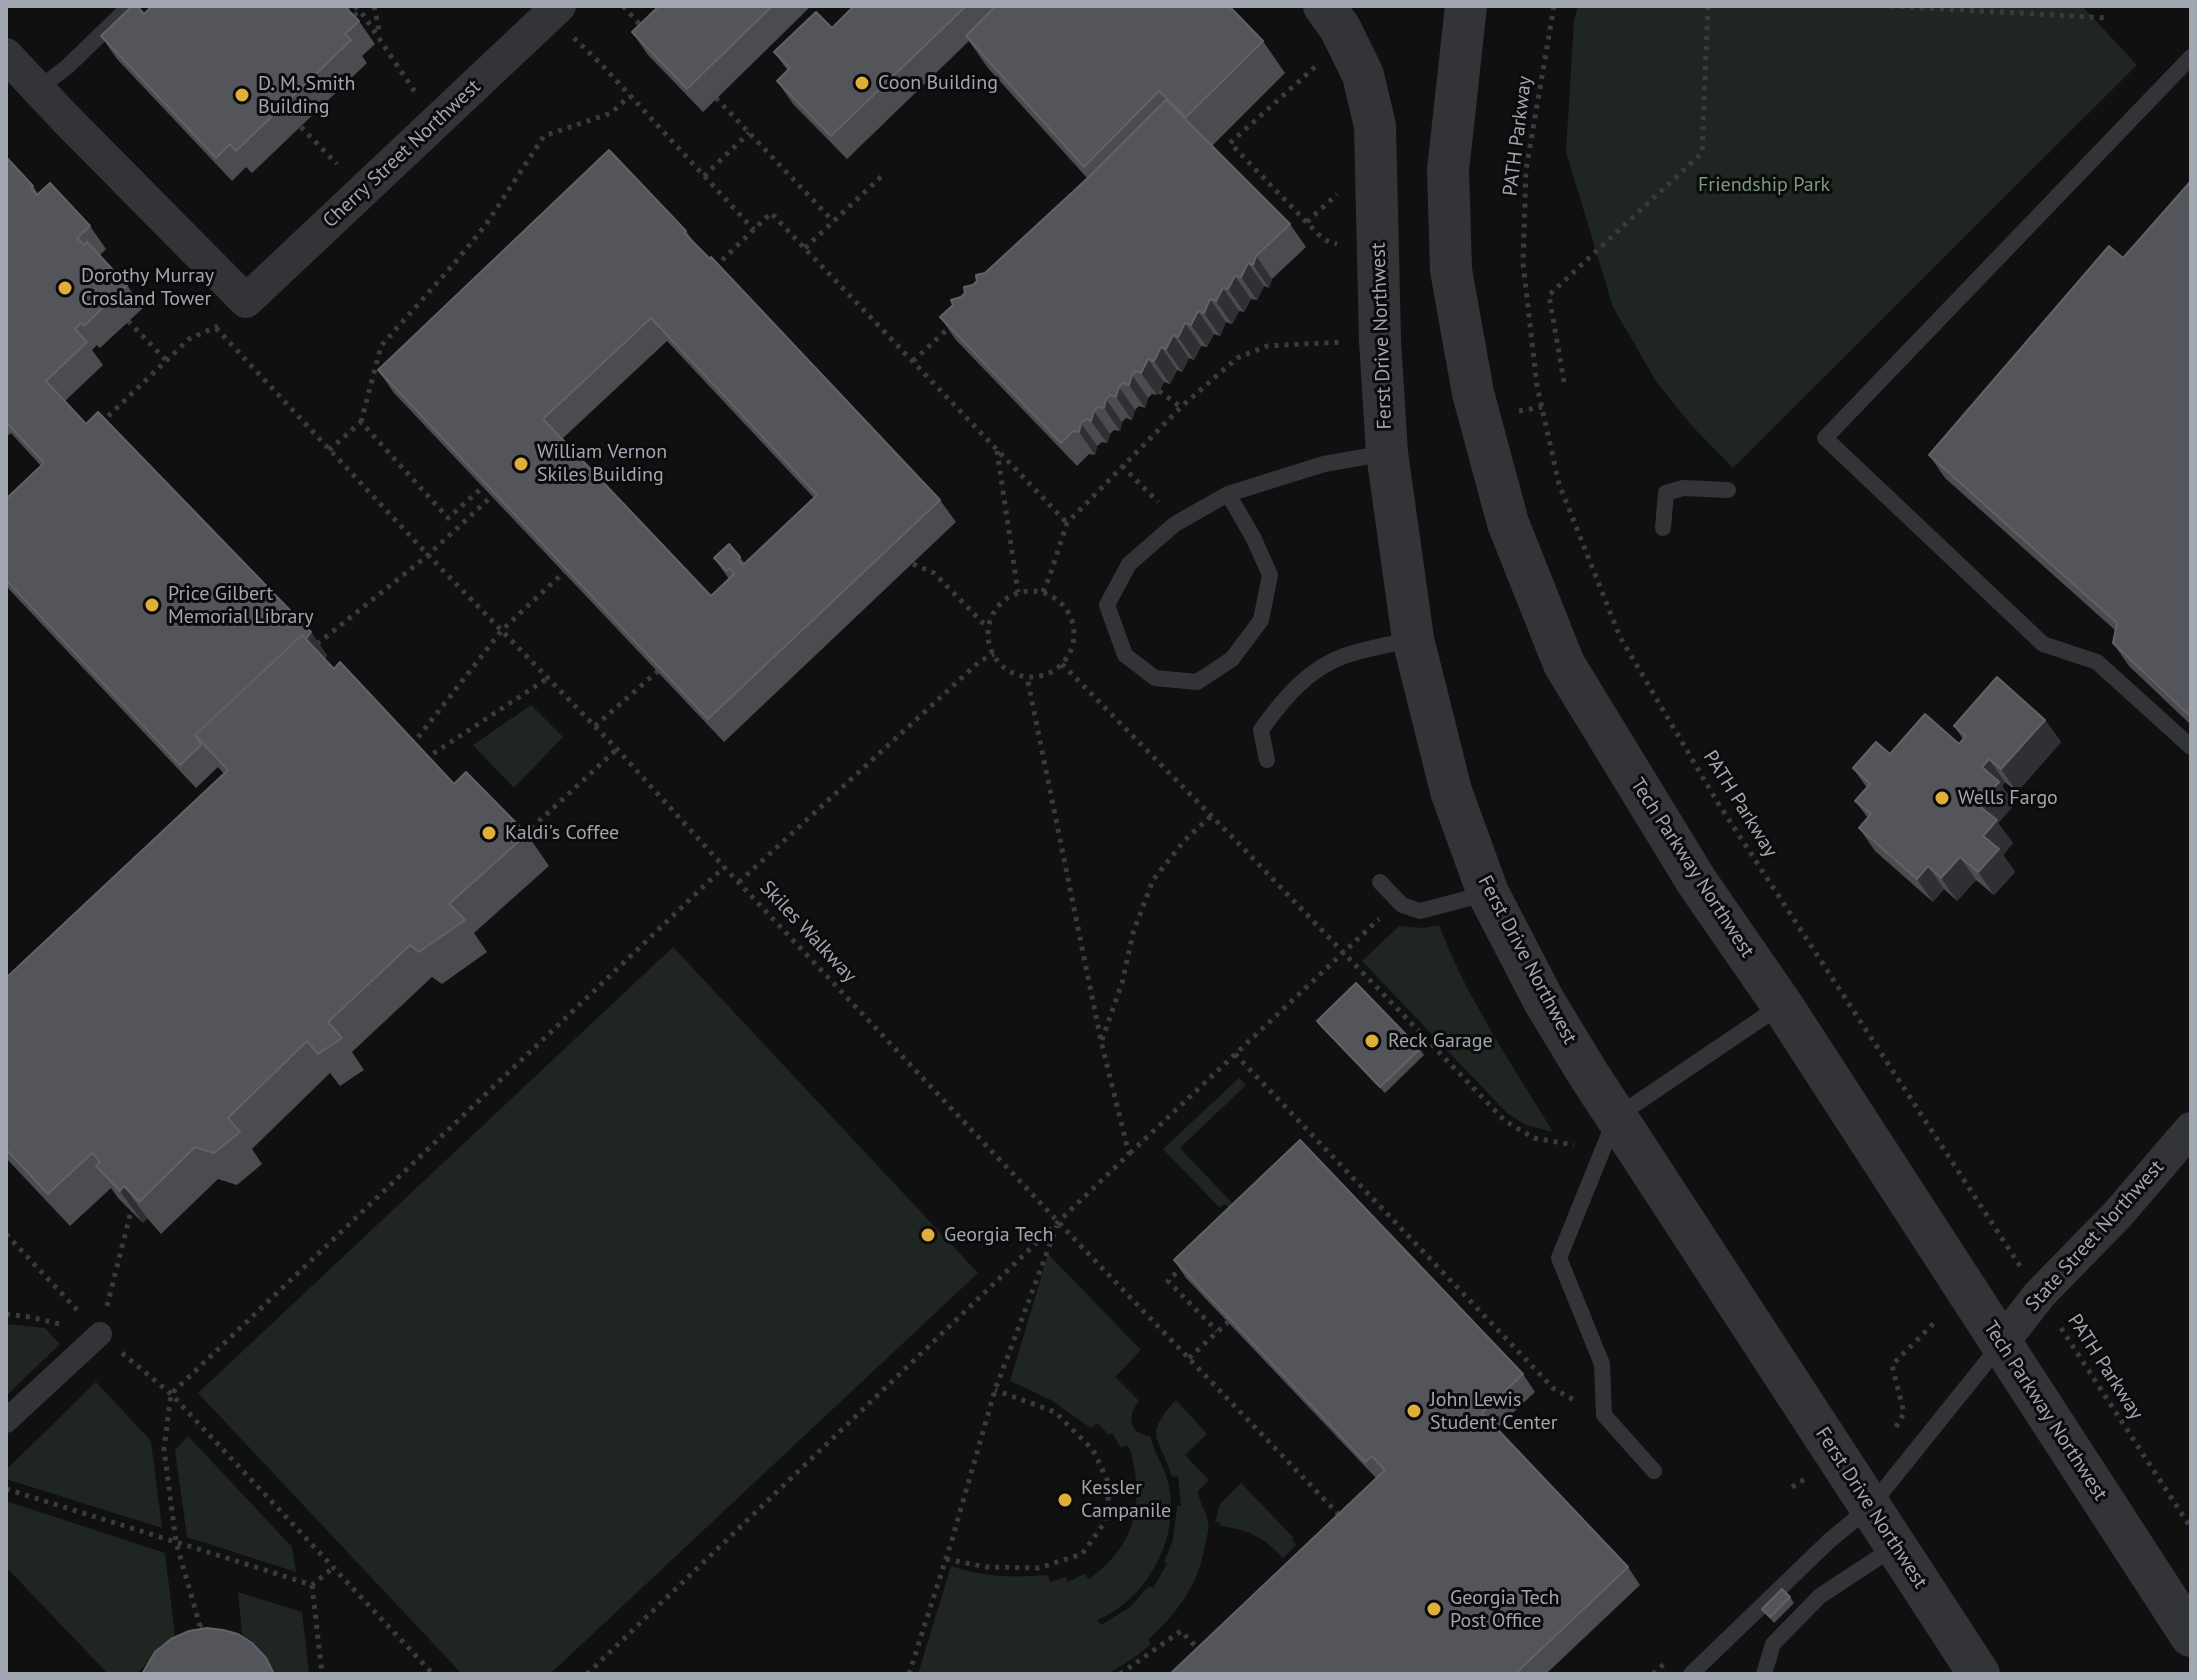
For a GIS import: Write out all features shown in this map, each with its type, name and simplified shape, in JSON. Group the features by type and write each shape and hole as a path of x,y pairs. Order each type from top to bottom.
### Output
{"street":[{"name":"Cherry Street Northwest","path":"246,301 559,6"},
{"name":"Ferst Drive Northwest","path":"1324,6 1340,28 1363,75 1375,126 1380,341 1387,453 1413,639 1451,791 1488,893 1544,1001 1616,1117 1979,1674"},
{"name":"Tech Parkway Northwest","path":"1466,6 1448,170 1451,270 1473,393 1508,523 1564,664 1697,882 1782,1005 2191,1636"},
{"path":"6,55 246,301"},
{"name":"State Street Northwest","path":"2001,1344 2039,1295 2118,1214 2191,1129"},
{"path":"6,1421 100,1334"}],"lane":[{"path":"38,89 67,67 130,6"},
{"path":"2191,57 1825,438 2043,644 2097,662 2191,747"},
{"path":"1228,494 1253,537 1270,575 1261,620 1232,659 1197,682 1155,678 1125,655 1107,605 1129,564 1175,524 1228,494 1324,464 1387,453"},
{"path":"1663,528 1666,493 1683,488 1728,490"},
{"path":"1267,760 1261,730 1281,702 1309,675 1343,656 1413,639"},
{"path":"1380,882 1402,905 1420,911 1488,893"},
{"path":"1654,1471 1604,1415 1602,1364 1559,1258 1616,1117 1782,1005"},
{"path":"1691,1674 1829,1541 1870,1507 2001,1344"},
{"path":"1764,1674 1773,1644 1820,1596 1896,1546"}],"path":[{"path":"347,6 357,16 353,21"},
{"path":"355,6 435,123"},
{"path":"374,6 381,40"},
{"path":"623,6 647,33"},
{"name":"PATH Parkway","path":"1554,6 1526,170 1523,263 1537,386 1559,484 1620,637 1710,790 2191,1528"},
{"path":"1564,382 1549,295 1702,153 1708,6"},
{"path":"1890,6 2109,18"},
{"path":"581,46 754,230"},
{"path":"1296,83 1230,143 1318,234"},
{"path":"329,450 361,422 381,346 485,226 544,136 611,113 630,96"},
{"path":"716,98 833,221"},
{"path":"301,127 363,191"},
{"path":"704,176 749,133"},
{"path":"805,248 883,175"},
{"path":"1307,222 1322,208"},
{"path":"713,269 771,213 1067,523"},
{"path":"99,424 189,339 216,328 246,301"},
{"path":"913,361 958,319"},
{"path":"128,321 166,360"},
{"name":"Skiles Walkway","path":"216,328 1346,1521"},
{"path":"1043,592 1067,523 1181,407 1237,358 1267,346 1380,341"},
{"path":"1159,391 1181,407"},
{"path":"361,422 448,518 483,487"},
{"path":"997,448 1018,592"},
{"path":"1122,466 1155,497 1175,524"},
{"path":"317,644 428,555 492,496"},
{"path":"913,564 934,573 989,627"},
{"path":"411,746 502,630 564,572"},
{"path":"1018,592 1043,592 1067,610 1074,638 1070,652 1052,672 1027,677 1014,673 1003,666 988,641 992,615 1007,598 1018,592"},
{"path":"739,882 980,661 994,654"},
{"path":"1062,664 1505,1121 1534,1138 1574,1145"},
{"path":"595,726 658,671"},
{"path":"1027,677 1101,1041 1129,1154"},
{"path":"424,759 548,678"},
{"path":"521,838 617,749"},
{"path":"1101,1041 1122,983 1133,933 1153,880 1184,841 1211,816"},
{"path":"189,1636 200,1626 176,1542 164,1449 171,1394 724,867"},
{"path":"587,1674 1129,1154 1398,901"},
{"path":"1235,1054 1554,1389 1604,1415"},
{"path":"100,1334 131,1211"},
{"path":"909,1674 995,1390 1059,1221"},
{"path":"6,1234 100,1334 171,1394 433,1674"},
{"path":"1191,1259 1168,1281 1217,1331"},
{"path":"6,1314 100,1334"},
{"path":"1893,1432 1904,1413 1892,1365 1938,1319"},
{"path":"1189,1358 1228,1322"},
{"path":"946,1559 986,1567 1039,1568 1082,1554 1105,1522 1110,1486 1093,1450 1055,1412 995,1390"},
{"path":"6,1489 312,1585"},
{"path":"312,1585 334,1567"},
{"path":"312,1585 322,1674"},
{"path":"1120,1674 1181,1631 1206,1657 1201,1661"}],"green space":[{"name":"Friendship Park","path":"1578,6 2082,6 2137,65 1733,468 1692,426 1657,383 1613,307 1566,152 1574,21"},
{"path":"531,705 563,737 514,788 473,745"},
{"path":"1439,925 1477,1005 1553,1132 1526,1125 1507,1113 1362,961 1399,926 1424,928"},
{"path":"673,947 978,1273 550,1674 462,1674 198,1393"},
{"path":"1239,1078 1246,1085 1180,1148 1233,1204 1229,1208 1225,1204 1220,1208 1163,1149"},
{"path":"1048,1254 1141,1350 1115,1377 1139,1401 1131,1418 1132,1423 1137,1431 1150,1436 1168,1482 1171,1503 1165,1544 1145,1582 1115,1611 1097,1620 1101,1625 1129,1608 1149,1586 1153,1588 1167,1564 1164,1562 1173,1540 1177,1506 1181,1506 1178,1476 1172,1477 1156,1430 1165,1412 1176,1400 1207,1434 1185,1455 1209,1480 1198,1491 1208,1524 1202,1560 1185,1598 1148,1640 1151,1644 1108,1674 918,1674 951,1566 999,1576 1048,1575 1050,1582 1066,1577 1068,1582 1084,1574 1089,1579 1117,1552 1133,1522 1137,1488 1127,1445 1121,1448 1112,1433 1109,1435 1097,1423 1091,1428 1051,1400 1010,1381"},
{"path":"6,1324 45,1328 60,1344 6,1396"},
{"path":"96,1382 151,1441 162,1528 6,1479 6,1470"},
{"path":"188,1436 292,1547 296,1572 187,1537 175,1450"},
{"path":"1241,1483 1294,1538 1292,1540 1296,1545 1283,1558 1255,1536 1215,1522 1220,1504"},
{"path":"6,1501 165,1553 175,1636 136,1674 108,1674 6,1567"},
{"path":"238,1592 302,1612 309,1674 276,1674 244,1654"}],"building":[{"name":"D. M. Smith Building","path":"132,6 137,6 144,14 152,6 344,6 359,21 345,34 351,40 236,151 230,144 216,158 101,36"},
{"path":"659,6 772,6 687,89 632,32"},
{"name":"Coon Building","path":"854,6 966,6 831,136 777,81 790,68 774,52 816,12 832,28"},
{"path":"996,6 1229,6 1263,41 1186,117 1159,91 1084,167 966,36"},
{"path":"1166,100 1290,224 1256,256 1253,265 1248,263 1241,277 1235,276 1228,289 1223,288 1216,301 1210,299 1204,313 1198,311 1191,325 1185,323 1178,337 1173,335 1166,349 1161,347 1154,361 1148,359 1141,373 1136,371 1132,375 1129,385 1123,383 1116,397 1110,395 1104,408 1098,407 1094,411 1091,421 1086,419 1081,423 1079,432 1073,431 1061,443 940,317 953,305 951,300 965,293 964,287 977,281 976,275 985,273 1090,176"},
{"name":"William Vernon Skiles Building","path":"609,150 686,231 684,233 711,257 940,500 708,719 378,370","holes":["651,318 817,495 743,565 729,544 714,558 734,574 711,596 543,419"]},
{"name":"Price Gilbert Memorial Library","path":"6,157 33,186 31,188 37,195 50,183 90,226 77,238 84,245 87,242 127,285 84,326 81,323 75,329 87,342 46,381 86,424 98,412 311,632 306,639 302,635 195,735 201,745 180,765 6,580 6,499 44,463 6,422"},
{"path":"2191,181 2191,717 2113,643 2117,623 1929,455 2109,246 2123,258"},
{"path":"302,635 334,669 340,662 454,784 466,772 527,834 449,904 465,920 419,952 410,945 328,1022 342,1038 318,1054 307,1041 228,1118 240,1132 214,1153 195,1147 139,1202 124,1186 120,1191 96,1166 100,1162 92,1153 48,1194 6,1149 6,978 228,770 195,735"},
{"name":"Wells Fargo","path":"1997,677 2045,720 2001,769 1989,759 1982,767 1999,782 1978,805 1997,820 1983,836 1999,849 1978,872 1960,857 1941,878 1928,866 1917,879 1859,828 1871,814 1855,801 1870,784 1853,768 1876,742 1890,754 1925,714 1959,744 1966,736 1954,726"},
{"name":"Reck Garage","path":"1356,983 1420,1049 1380,1087 1317,1021"},
{"name":"John Lewis Student Center","path":"1300,1140 1523,1374 1482,1413 1628,1567 1515,1674 1170,1674 1385,1470 1372,1456 1365,1462 1174,1260"},
{"path":"1782,1589 1790,1597 1770,1617 1762,1609"},
{"path":"207,1628 238,1634 252,1643 266,1658 274,1674 142,1674 155,1652 171,1639"}],"place":[{"name":"Coon Building","path":"862,83"},
{"name":"D. M. Smith Building","path":"242,95"},
{"name":"Dorothy Murray Crosland Tower","path":"65,288"},
{"name":"William Vernon Skiles Building","path":"521,464"},
{"name":"Price Gilbert Memorial Library","path":"152,605"},
{"name":"Wells Fargo","path":"1942,798"},
{"name":"Kaldi's Coffee","path":"489,833"},
{"name":"Reck Garage","path":"1372,1041"},
{"name":"Georgia Tech","path":"928,1235"},
{"name":"John Lewis Student Center","path":"1414,1411"},
{"name":"Kessler Campanile","path":"1065,1500"},
{"name":"Georgia Tech Post Office","path":"1434,1609"}]}
